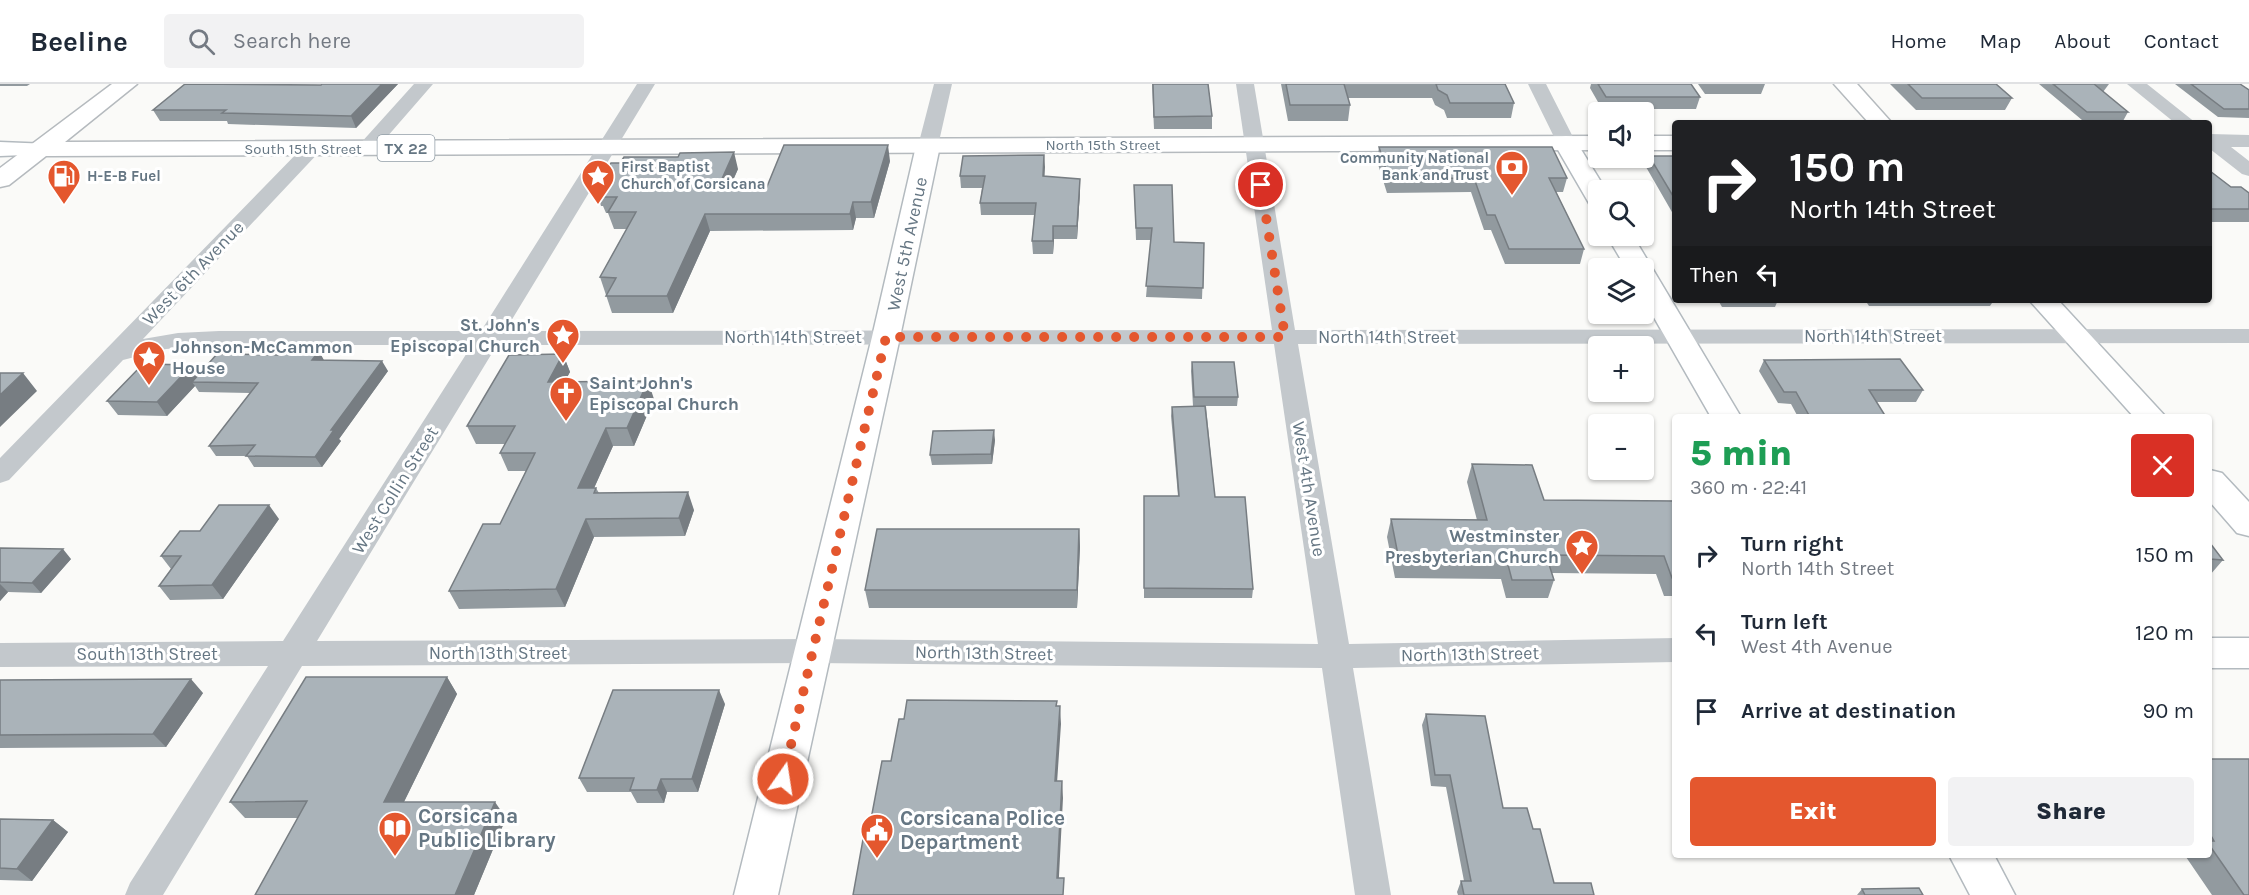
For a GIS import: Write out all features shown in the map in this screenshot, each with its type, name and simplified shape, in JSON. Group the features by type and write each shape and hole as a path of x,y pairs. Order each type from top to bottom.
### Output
{"main road":[{"path":"0,180 126,84"},
{"path":"1845,84 1878,120"},
{"path":"1654,143 1672,142"},
{"path":"1566,143 1588,181"},
{"name":"North 15th Street","path":"607,147 1588,143"},
{"name":"West 5th Avenue","path":"756,895 886,337 928,146"},
{"name":"South 15th Street","path":"0,149 607,147"},
{"path":"1654,293 1724,414"},
{"path":"2046,303 2148,414"},
{"path":"2212,483 2249,524"},
{"path":"2212,653 2249,653"},
{"path":"1973,858 1993,895"}],"street":[{"path":"366,149 424,84"},
{"name":"West Collin Street","path":"143,895 646,84"},
{"name":"West 5th Avenue","path":"928,146 943,84"},
{"name":"West 4th Avenue","path":"1245,84 1373,895"},
{"path":"1537,84 1566,143"},
{"path":"2136,84 2183,120"},
{"path":"2212,140 2249,141"},
{"path":"2212,142 2249,170"},
{"name":"West 6th Avenue","path":"0,474 312,149"},
{"name":"North 14th Street","path":"115,355 163,340 208,338 2249,336"},
{"name":"North 13th Street","path":"293,653 813,651 1336,656 1672,650"},
{"name":"South 13th Street","path":"0,655 293,653"}],"building":[{"path":"185,84 382,84 351,116 222,113 226,110 153,110"},
{"path":"1153,84 1208,84 1212,116 1154,117"},
{"path":"1286,84 1344,84 1350,105 1290,105"},
{"path":"1436,84 1505,84 1514,103 1450,103 1447,95 1438,90"},
{"path":"1598,84 1691,84 1700,97 1606,97"},
{"path":"1908,84 1996,84 2012,98 1922,98"},
{"path":"2053,84 2094,84 2128,112 2087,112"},
{"path":"2191,84 2240,84 2249,90 2249,109 2224,109"},
{"path":"784,145 888,145 871,202 853,202 850,214 705,214 667,296 606,296 616,278 600,277 636,212 608,212 617,197 600,197 605,189 596,189 611,163 620,163 624,157 678,157 680,153 734,152 717,190 766,189"},
{"path":"1379,147 1552,147 1567,178 1549,178 1584,249 1509,249 1495,215 1487,215 1474,178 1389,179"},
{"path":"1044,155 1043,176 1080,179 1077,226 1053,226 1053,241 1032,241 1036,203 980,203 985,176 960,176 963,156"},
{"path":"1654,156 1672,156 1672,194 1654,164"},
{"path":"2212,173 2231,187 2241,187 2249,193 2249,209 2212,209"},
{"path":"1134,185 1172,185 1174,242 1204,243 1203,288 1146,286 1152,228 1136,228"},
{"path":"319,351 312,360 382,361 331,430 334,430 315,457 246,456 255,445 209,446 258,383 192,382 217,354 280,355 283,352"},
{"path":"563,354 548,382 648,381 627,428 606,428 578,488 596,488 594,493 688,492 679,518 586,519 556,589 449,591 483,524 500,524 535,453 500,453 515,426 467,426 509,355"},
{"path":"1900,359 1923,390 1869,390 1884,414 1808,414 1796,392 1784,392 1764,360"},
{"path":"1192,362 1234,362 1238,397 1194,397"},
{"path":"143,364 192,365 157,402 107,401"},
{"path":"0,373 23,373 0,395"},
{"path":"1205,406 1215,497 1245,497 1253,589 1144,588 1144,496 1179,496 1172,407"},
{"path":"994,430 991,454 930,455 933,431"},
{"path":"1472,464 1532,465 1544,500 1672,501 1672,578 1664,556 1546,555 1554,580 1512,580 1507,561 1399,560 1391,519 1487,520"},
{"path":"219,505 269,505 212,585 159,586 181,556 161,556 180,531 200,531"},
{"path":"877,529 1079,529 1077,590 865,590"},
{"path":"2212,546 2223,560 2212,559"},
{"path":"0,548 63,549 32,583 0,582"},
{"path":"306,677 447,677 384,802 495,802 455,895 255,895 307,801 230,802"},
{"path":"191,679 153,734 0,735 0,680"},
{"path":"613,690 719,690 692,779 661,779 657,790 630,790 634,778 579,778"},
{"path":"907,700 1057,701 1056,706 1060,706 1055,781 1062,781 1057,878 1064,878 1063,895 853,895 864,834 868,835 882,761 891,761 899,719 904,719"},
{"path":"1426,714 1485,716 1503,808 1527,808 1533,829 1540,829 1554,883 1591,883 1594,895 1464,895 1461,881 1471,881 1450,775 1435,775"},
{"path":"2212,759 2249,759 2249,895 2244,895 2212,849 2212,841 2214,841 2212,838"},
{"path":"0,819 53,820 17,869 0,868"},
{"path":"1919,888 1923,895 1865,895 1862,889"}],"place":[{"name":"Community National Bank and Trust","path":"1512,196"},
{"name":"H-E-B Fuel","path":"64,205"},
{"name":"First Baptist Church of Corsicana","path":"598,205"},
{"name":"St. John's Episcopal Church","path":"563,364"},
{"name":"Johnson-McCammon House","path":"149,386"},
{"name":"Saint John's Episcopal Church","path":"566,422"},
{"name":"Westminster Presbyterian Church","path":"1582,575"},
{"name":"Corsicana Public Library","path":"395,857"},
{"name":"Corsicana Police Department","path":"877,859"}],"route":[{"path":"783,779 886,337 1285,337 1261,185"}]}
